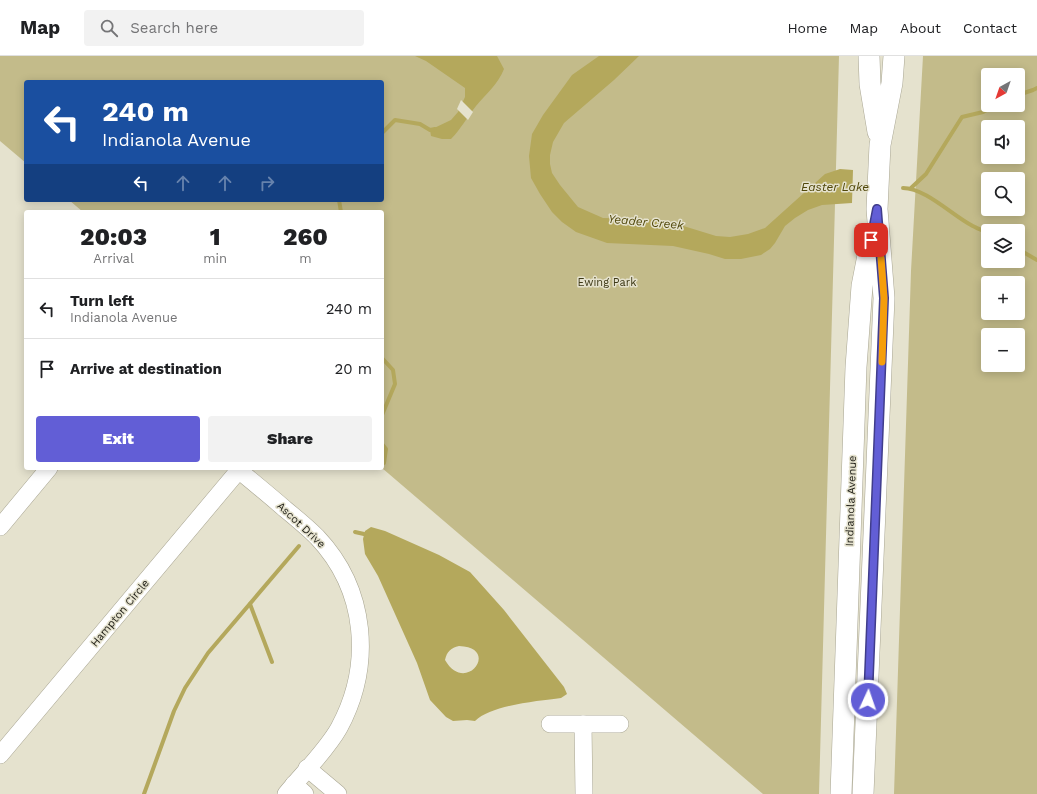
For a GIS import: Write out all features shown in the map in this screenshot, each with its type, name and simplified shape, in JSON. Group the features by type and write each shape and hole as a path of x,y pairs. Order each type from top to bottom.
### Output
{"main road":[{"name":"Indianola Avenue","path":"869,56 870,84 880,145"},
{"name":"Indianola Avenue","path":"863,794 878,472 884,298 877,209 880,145 892,83 894,56"},
{"name":"Indianola Avenue","path":"841,794 856,367 862,286 877,209"}],"street":[{"path":"0,527 47,470"},
{"name":"Hampton Circle","path":"0,755 237,470"},
{"name":"Ascot Drive","path":"239,470 305,526 332,554 343,572 352,592 358,613 361,637 361,660 357,684 349,707 338,729 307,768 295,791"},
{"path":"550,724 620,724"},
{"path":"583,724 584,794"},
{"path":"307,768 338,794"}],"green space":[{"name":"Ewing Park","path":"0,56 839,56 819,794 763,794 384,470 384,210 81,210 71,202 384,202 384,80 24,80 24,161 0,141"},
{"path":"923,56 1037,56 1037,794 894,794 911,271"}],"water":[{"path":"415,56 497,56 504,69 495,84 451,139 442,139 431,136 430,130 451,120 458,112 465,97 465,88 426,61"},
{"name":"Easter Lake","path":"599,56 639,56 614,80 564,123 553,142 550,155 552,173 578,207 603,218 647,219 677,224 716,236 730,237 748,234 765,228 825,174 840,169 853,170 852,203 822,205 808,210 785,226 770,249 761,255 741,259 725,259 673,246 607,243 576,232 562,222 552,212 540,194 531,178 529,156 532,134 543,115 572,75"},
{"path":"371,527 385,531 439,555 470,572 504,610 564,687 567,694 561,698 503,707 482,716 475,721 453,721 446,717 430,700 417,663 378,576 365,554 363,539 365,531","holes":["459,646 471,648 477,654 479,660 476,667 470,672 462,673 453,670 445,660 448,652 454,648"]}],"pier":[{"path":"461,100 473,112 468,120 457,109"}],"waterway":[{"path":"1025,93 1037,88"},
{"path":"911,188 926,174 962,117 983,112"},
{"path":"384,131 395,120 420,124 430,130 435,129"},
{"name":"Yeader Creek","path":"903,188 920,192 964,221 981,230"},
{"path":"339,202 341,210"},
{"name":"Yeader Creek","path":"1025,253 1037,260"},
{"path":"384,360 393,370 395,384 384,410"},
{"path":"384,446 386,449 384,463"},
{"path":"355,532 364,534"},
{"path":"144,794 174,711 185,688 208,653 299,546"},
{"path":"250,604 272,662"}],"slow traffic":[{"path":"881,258 884,298 882,362"}],"route":[{"path":"868,700 884,298 877,209 871,240"}]}
